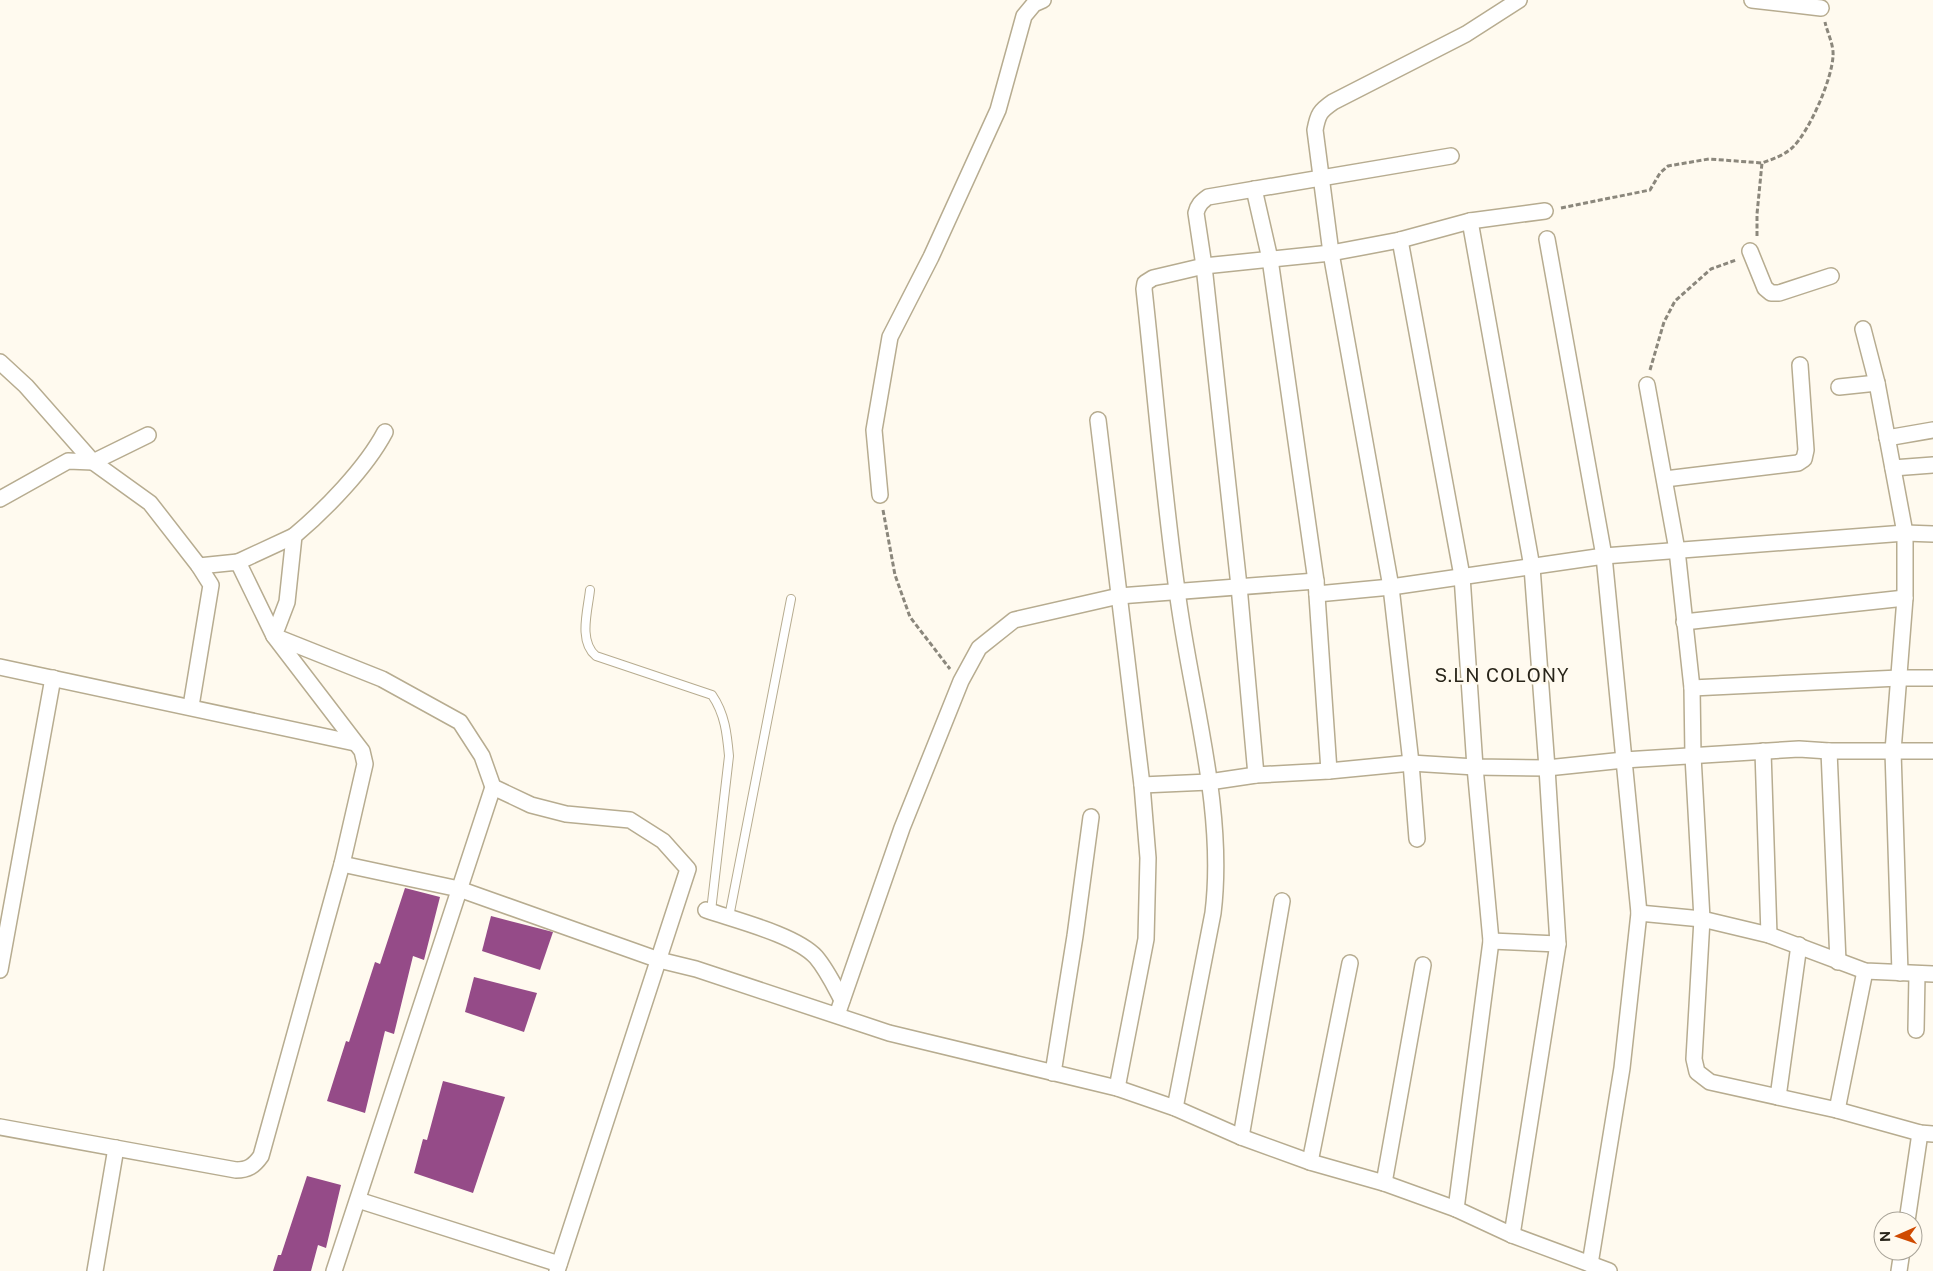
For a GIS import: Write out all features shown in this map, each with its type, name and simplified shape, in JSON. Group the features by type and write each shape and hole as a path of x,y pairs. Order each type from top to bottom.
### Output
{"street":[{"path":"880,495 874,430 890,337 931,257 998,110 1024,16 1034,4 1043,0"},
{"path":"1417,839 1411,763 1391,587 1330,253 1315,130 1317,117 1322,110 1333,102 1466,34 1519,0"},
{"path":"1752,0 1821,8"},
{"path":"1256,775 1239,586 1204,266 1196,213 1199,204 1208,197 1452,156"},
{"path":"1254,189 1270,259 1317,587 1329,771"},
{"path":"1175,1108 1213,913 1216,886 1209,782 1177,591 1144,289 1145,283 1148,280 1204,266 1330,253 1400,240 1470,221 1545,211"},
{"path":"1470,221 1532,567 1558,944 1512,1235"},
{"path":"1547,239 1604,556 1639,913 1622,1068 1590,1264"},
{"path":"1400,240 1462,576 1475,767 1490,941 1456,1209"},
{"path":"1750,251 1765,288 1771,293 1779,293 1831,276"},
{"path":"1863,329 1877,383 1905,533 1905,598 1893,751 1900,973"},
{"path":"0,362 26,386 94,462 150,503 199,566 211,585 191,706"},
{"path":"1665,479 1798,463 1804,459 1806,450 1800,365"},
{"path":"1839,387 1877,383"},
{"path":"1647,385 1677,550 1692,688 1693,756 1702,919 1694,1059 1697,1072 1710,1082 1837,1110 1927,1134 1909,1211"},
{"path":"1098,420 1142,785 1148,858 1146,939 1117,1088"},
{"path":"1887,438 1933,430"},
{"path":"199,566 238,562 294,536 318,516 376,448 385,432"},
{"path":"0,499 68,461 94,462 148,435"},
{"path":"1892,468 1933,465"},
{"path":"836,1015 902,828 960,681 979,648 1014,620 1119,596 1239,586 1391,587 1604,556 1905,533 1933,534"},
{"path":"274,636 286,602 294,536"},
{"path":"0,1127 236,1170 246,1170 255,1165 261,1156 342,864 365,764 362,752 274,636 238,562"},
{"path":"1684,622 1905,598"},
{"path":"274,636 382,679 460,722 482,756 493,787 334,1271"},
{"path":"0,667 191,706 355,743"},
{"path":"0,970 53,678"},
{"path":"1692,688 1933,678"},
{"path":"1142,785 1209,782 1256,775 1329,771 1411,763 1475,767 1547,768 1624,760 1799,749 1829,751 1933,751"},
{"path":"1763,751 1769,935"},
{"path":"1829,751 1838,962"},
{"path":"358,1200 558,1268 659,960 688,869 663,841 630,820 566,814 531,805 493,787"},
{"path":"1053,1073 1075,936 1091,817"},
{"path":"342,864 459,889 659,960 696,970 889,1032 1117,1088 1175,1108 1241,1137 1310,1162 1384,1183 1456,1209 1512,1235 1609,1271"},
{"path":"1241,1137 1282,901"},
{"path":"708,911 800,944 815,956 827,972 842,1000"},
{"path":"1639,913 1702,919 1769,935 1865,971 1933,974"},
{"path":"1490,941 1558,944"},
{"path":"1778,1097 1799,945"},
{"path":"1310,1162 1350,963"},
{"path":"1384,1183 1423,966"},
{"path":"1837,1110 1865,971"},
{"path":"1916,1030 1917,974"},
{"path":"95,1271 116,1148"}],"lane":[{"path":"590,590 586,642 590,651 596,656 712,695 720,708 727,732 729,756 708,911"},
{"path":"729,917 791,599"}],"path":[{"path":"1545,211 1650,190 1660,173 1668,166 1708,159 1762,163 1779,156 1793,147 1811,118 1826,87 1833,54 1821,8"},
{"path":"1647,385 1664,322 1675,301 1712,270 1742,258 1750,251 1757,240 1757,214 1762,163"},
{"path":"880,495 895,574 910,617 960,681"}],"building":[{"path":"405,888 440,897 424,960 413,956 394,1034 385,1031 365,1113 327,1101 346,1041 349,1042 375,962 380,964"},
{"path":"491,916 553,932 540,970 482,951"},
{"path":"474,977 537,993 524,1032 465,1012"},
{"path":"443,1081 505,1097 473,1193 414,1173 423,1139 427,1140"},
{"path":"307,1176 341,1185 326,1248 318,1245 311,1271 273,1271 278,1255 281,1255"}],"district":[{"name":"S.LN COLONY","path":"1502,675"}]}
